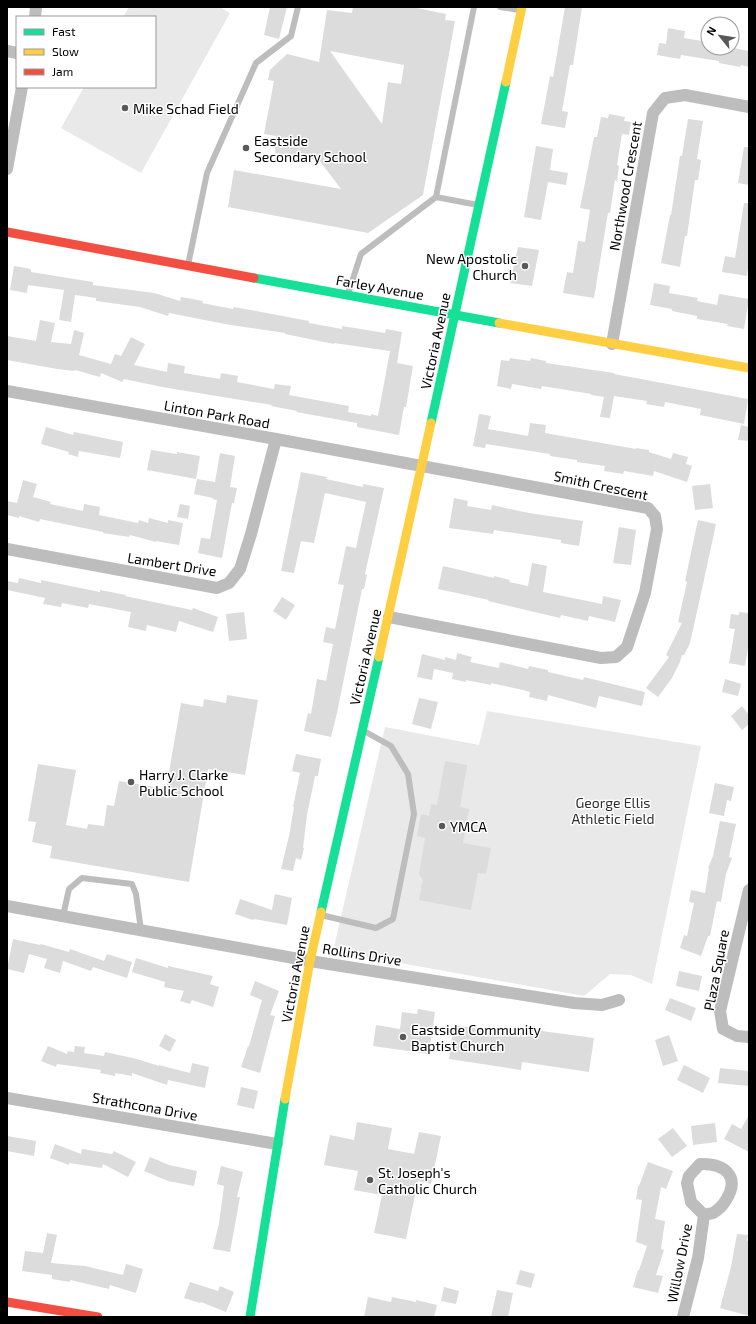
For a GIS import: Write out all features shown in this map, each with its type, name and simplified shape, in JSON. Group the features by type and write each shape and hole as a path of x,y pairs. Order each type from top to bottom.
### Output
{"street":[{"name":"Victoria Avenue","path":"250,1317 277,1144 310,961 389,617 521,9"},
{"path":"7,169 22,88"},
{"name":"Northwood Crescent","path":"612,344 653,113 664,98 685,95 749,107"},
{"name":"Farley Avenue","path":"7,232 749,368"},
{"name":"Linton Park Road","path":"7,391 422,466"},
{"name":"Lambert Drive","path":"7,549 217,588 229,583 240,569 252,534 276,439"},
{"name":"Smith Crescent","path":"389,617 601,658 616,657 627,647 645,593 657,529 655,516 648,508 422,466"},
{"name":"Plaza Square","path":"749,890 720,1011 723,1029 737,1036 749,1037"},
{"name":"Rollins Drive","path":"7,906 310,961 574,1003 602,1005 619,1000"},
{"name":"Strathcona Drive","path":"7,1098 277,1144"},
{"name":"Willow Drive","path":"683,1317 698,1258 704,1215"},
{"path":"7,1302 84,1316 98,1317"}],"lane":[{"path":"188,266 207,173 256,63 291,36 298,7"},
{"path":"348,295 360,254 436,197 474,7"},
{"path":"500,7 521,9"},
{"path":"436,197 479,205"},
{"path":"321,915 376,928 393,919 414,814 408,774 391,746 362,730"},
{"path":"63,916 69,888 82,878 132,884 136,894 141,930"}],"green space":[{"name":"Mike Schad Field","path":"129,7 220,7 230,13 141,173 61,128 83,88 156,88 156,16 124,16"},
{"name":"George Ellis Athletic Field","path":"487,711 701,746 652,984 631,975 610,974 584,996 333,951 385,727 479,745"}],"building":[{"path":"270,7 287,7 279,39 264,35"},
{"path":"353,7 412,7 446,14 445,20 455,21 423,195 368,233 228,207 234,170 341,189 319,160 275,153 276,136 264,134 274,81 268,80 270,70 287,54 319,62 327,10 352,13","holes":["330,51 404,65 401,84 388,82 382,124"]},
{"path":"565,7 582,7 573,65 570,65 562,111 568,112 565,128 541,124 550,76 553,77"},
{"path":"668,28 685,31 684,38 700,41 700,56 740,56 740,49 749,51 749,67 741,65 740,67 719,63 719,61 681,55 680,59 657,55 659,43 666,44"},
{"path":"609,114 625,117 624,121 631,122 629,135 622,134 617,165 619,166 617,181 615,180 610,213 608,213 594,298 563,293 567,272 573,273 578,241 585,242 590,210 580,208 594,137 597,137 601,117 608,118"},
{"path":"688,119 703,121 697,159 701,160 698,180 695,180 687,236 685,236 680,267 661,263"},
{"path":"536,146 553,149 550,170 568,173 566,185 548,182 541,220 524,217"},
{"path":"744,147 749,147 749,185 738,183"},
{"path":"744,203 749,203 749,261 747,276 722,272 725,256 735,258"},
{"name":"New Apostolic Church","path":"518,247 539,250 532,286 510,283"},
{"path":"14,266 31,269 31,272 93,282 93,285 154,293 180,301 181,297 203,301 202,303 233,309 234,307 256,311 342,329 342,326 385,333 386,329 402,332 397,363 413,366 406,407 404,407 399,435 357,427 357,423 296,412 297,411 271,406 272,405 162,387 124,379 122,382 101,373 100,377 75,370 57,369 7,360 7,336 36,341 40,320 55,323 51,342 71,344 74,330 84,333 79,355 111,364 115,354 121,356 131,337 145,344 134,365 167,372 168,363 185,366 184,373 220,379 221,373 238,376 237,382 274,389 275,384 291,386 289,395 349,406 348,412 378,416 390,351 334,344 285,333 225,324 169,313 168,316 140,307 96,301 96,298 75,295 71,322 59,320 64,290 28,285 27,293 10,290"},
{"path":"654,283 670,286 669,293 698,298 697,301 717,305 719,294 749,299 744,329 727,326 728,324 697,319 697,316 650,305"},
{"path":"510,358 530,361 531,358 546,361 546,363 614,373 748,399 744,424 700,415 701,409 665,402 664,407 646,404 647,401 614,396 610,418 600,417 604,397 542,386 541,389 512,384 511,389 497,386 501,360 509,361"},
{"path":"479,414 491,416 488,429 528,436 530,423 546,425 545,433 649,450 649,452 671,459 673,453 688,457 686,464 692,466 687,482 654,471 653,476 624,471 623,474 604,471 605,466 577,462 577,460 550,456 550,454 486,444 485,448 473,446"},
{"path":"741,425 749,427 749,441 738,440"},
{"path":"46,427 73,435 74,432 123,442 120,458 79,451 78,457 68,454 69,452 41,444"},
{"path":"151,450 200,456 196,479 147,470"},
{"path":"220,453 235,456 230,487 237,488 234,503 232,503 222,558 198,553 201,538 210,539 217,500 194,494 197,479 215,482"},
{"path":"301,472 327,477 326,479 363,487 363,484 384,488 365,574 367,575 364,589 362,589 331,737 304,731 308,713 311,714 317,679 326,681 333,644 323,642 326,627 335,629 344,585 338,584 346,546 356,548 366,502 325,493 314,543 301,541 294,573 281,571"},
{"path":"23,480 37,484 33,497 51,502 50,504 83,511 84,504 100,507 99,515 138,523 139,520 148,523 149,518 168,523 168,520 183,523 179,545 156,542 130,535 129,537 103,533 40,519 39,522 19,516 19,518 7,515 7,501 17,503"},
{"path":"710,484 713,508 695,510 692,486"},
{"path":"454,498 468,501 467,506 491,510 492,505 529,513 583,521 579,546 561,543 561,540 494,530 493,534 449,528"},
{"path":"180,504 190,506 188,519 177,517"},
{"path":"698,520 716,524 690,643 684,655 682,655 672,678 658,697 646,688 669,657 666,655 682,623 678,622"},
{"path":"619,527 636,530 631,565 613,563"},
{"path":"532,563 547,566 543,592 602,604 603,596 621,600 615,622 589,616 588,621 561,615 560,618 438,589 443,566 494,578 494,576 510,580 509,582 528,586"},
{"path":"19,578 41,583 41,580 100,592 100,590 192,610 193,608 218,617 213,632 179,621 176,632 147,625 146,631 128,627 131,612 89,604 88,608 62,603 61,607 43,604 45,598 7,590 7,581 18,583"},
{"path":"282,597 295,605 286,620 273,611"},
{"path":"244,612 247,639 229,641 226,614"},
{"path":"739,612 749,613 749,642 745,666 729,663 735,629 729,628 731,614 739,615"},
{"path":"457,653 472,657 470,662 499,668 500,662 528,669 529,666 583,680 584,677 645,692 642,706 599,696 596,708 548,695 547,701 529,697 530,692 523,690 491,683 491,685 452,679 453,673 434,669 432,680 417,677 422,654 445,660 445,657 456,660"},
{"path":"725,679 741,684 738,696 722,692"},
{"path":"227,695 258,700 245,775 208,769 189,882 50,858 52,846 32,842 36,822 28,821 38,764 76,770 66,825 87,829 88,824 104,826 107,805 114,806 119,781 166,789 181,703 203,707 204,699 226,703"},
{"path":"419,698 438,702 431,729 412,724"},
{"path":"742,706 749,715 749,724 742,730 731,716"},
{"path":"296,754 321,759 318,776 315,776 307,815 304,848 301,860 296,858 293,871 281,869 289,836 300,773 292,771"},
{"name":"YMCA","path":"445,761 467,765 460,807 469,809 463,843 491,848 486,874 478,873 471,910 419,900 423,880 419,874 425,838 417,836 421,814 429,816 431,804 437,805"},
{"path":"715,783 734,787 731,801 727,800 724,816 709,813"},
{"path":"720,821 736,824 729,857 732,858 726,874 721,902 717,901 710,936 708,936 701,956 680,948 684,935 687,936 694,903 689,902 691,890 705,893 708,868 713,856"},
{"path":"275,894 292,898 287,925 253,920 235,914 240,899 272,910"},
{"path":"13,939 41,944 69,952 70,949 104,961 107,954 132,962 127,978 93,967 91,971 63,961 60,973 44,968 47,959 29,954 24,973 7,969"},
{"path":"136,958 168,968 168,966 213,976 210,984 219,987 213,1007 192,1000 190,1004 180,1001 184,991 164,987 165,982 132,972"},
{"path":"679,971 702,976 699,991 676,986"},
{"path":"255,981 279,991 270,1015 275,1016 260,1073 241,1067 249,1046 262,1000 250,995"},
{"path":"670,998 696,1008 691,1021 665,1010"},
{"name":"Eastside Community Baptist Church","path":"418,1009 435,1012 429,1054 373,1046 376,1025 400,1029 402,1012 417,1014"},
{"path":"454,1025 526,1035 527,1029 594,1038 589,1072 522,1062 521,1070 449,1059"},
{"path":"165,1034 176,1040 170,1052 159,1046"},
{"path":"669,1035 678,1061 663,1066 655,1040"},
{"path":"48,1046 67,1054 68,1051 74,1052 75,1046 85,1047 84,1053 104,1056 105,1052 190,1073 192,1063 209,1067 205,1088 168,1080 167,1085 132,1073 132,1076 115,1073 115,1076 100,1073 101,1070 57,1064 56,1067 41,1061"},
{"path":"684,1065 710,1078 703,1093 677,1080"},
{"path":"720,1068 749,1071 749,1086 718,1083"},
{"path":"241,1087 258,1091 254,1109 237,1105"},
{"path":"749,1115 749,1152 724,1139 732,1124 741,1129"},
{"name":"St. Joseph's Catholic Church","path":"357,1122 392,1128 388,1149 414,1154 419,1132 441,1136 431,1184 418,1181 406,1239 374,1233 382,1195 354,1190 358,1171 324,1165 330,1135 354,1140"},
{"path":"715,1123 717,1142 693,1145 691,1126"},
{"path":"673,1128 687,1146 672,1157 658,1139"},
{"path":"7,1136 36,1141 34,1156 7,1151"},
{"path":"55,1144 81,1154 82,1149 112,1154 114,1151 136,1162 128,1177 103,1164 102,1168 69,1163 69,1165 50,1158"},
{"path":"150,1157 169,1165 197,1171 194,1186 168,1181 144,1171"},
{"path":"648,1162 673,1171 666,1189 661,1187 655,1219 665,1221 661,1249 664,1250 656,1275 663,1276 658,1293 633,1287 647,1246 636,1242 642,1200 636,1199 638,1186"},
{"path":"221,1166 243,1172 237,1197 240,1197 230,1252 213,1249 219,1223 224,1186 217,1184"},
{"path":"47,1233 57,1235 51,1263 85,1266 123,1275 126,1264 143,1269 136,1293 110,1285 109,1289 70,1280 70,1282 52,1279 52,1275 22,1271 25,1251 43,1253"},
{"path":"737,1234 748,1235 747,1241 749,1241 749,1316 720,1308 731,1267"},
{"path":"520,1270 535,1274 531,1288 516,1284"},
{"path":"190,1282 218,1291 220,1286 234,1292 226,1312 201,1302 200,1303 184,1298"},
{"path":"444,1287 459,1291 456,1304 441,1301"},
{"path":"497,1290 513,1293 508,1317 491,1317"},
{"path":"368,1297 391,1302 392,1297 416,1302 416,1300 437,1305 434,1317 364,1317"}],"traffic: fast":[{"path":"431,423 506,82"},
{"path":"254,278 499,323"},
{"path":"321,912 379,657"},
{"path":"250,1317 285,1099"}],"traffic: slow":[{"path":"506,82 522,7"},
{"path":"499,323 749,368"},
{"path":"379,657 431,423"},
{"path":"285,1099 310,961 321,912"}],"traffic: jam":[{"path":"7,232 254,278"},
{"path":"7,1302 98,1317"}],"place":[{"name":"Mike Schad Field","path":"125,108"},
{"name":"Eastside Secondary School","path":"246,148"},
{"name":"New Apostolic Church","path":"525,266"},
{"name":"Harry J. Clarke Public School","path":"131,782"},
{"name":"YMCA","path":"442,826"},
{"name":"Eastside Community Baptist Church","path":"403,1037"},
{"name":"St. Joseph's Catholic Church","path":"370,1180"}]}
